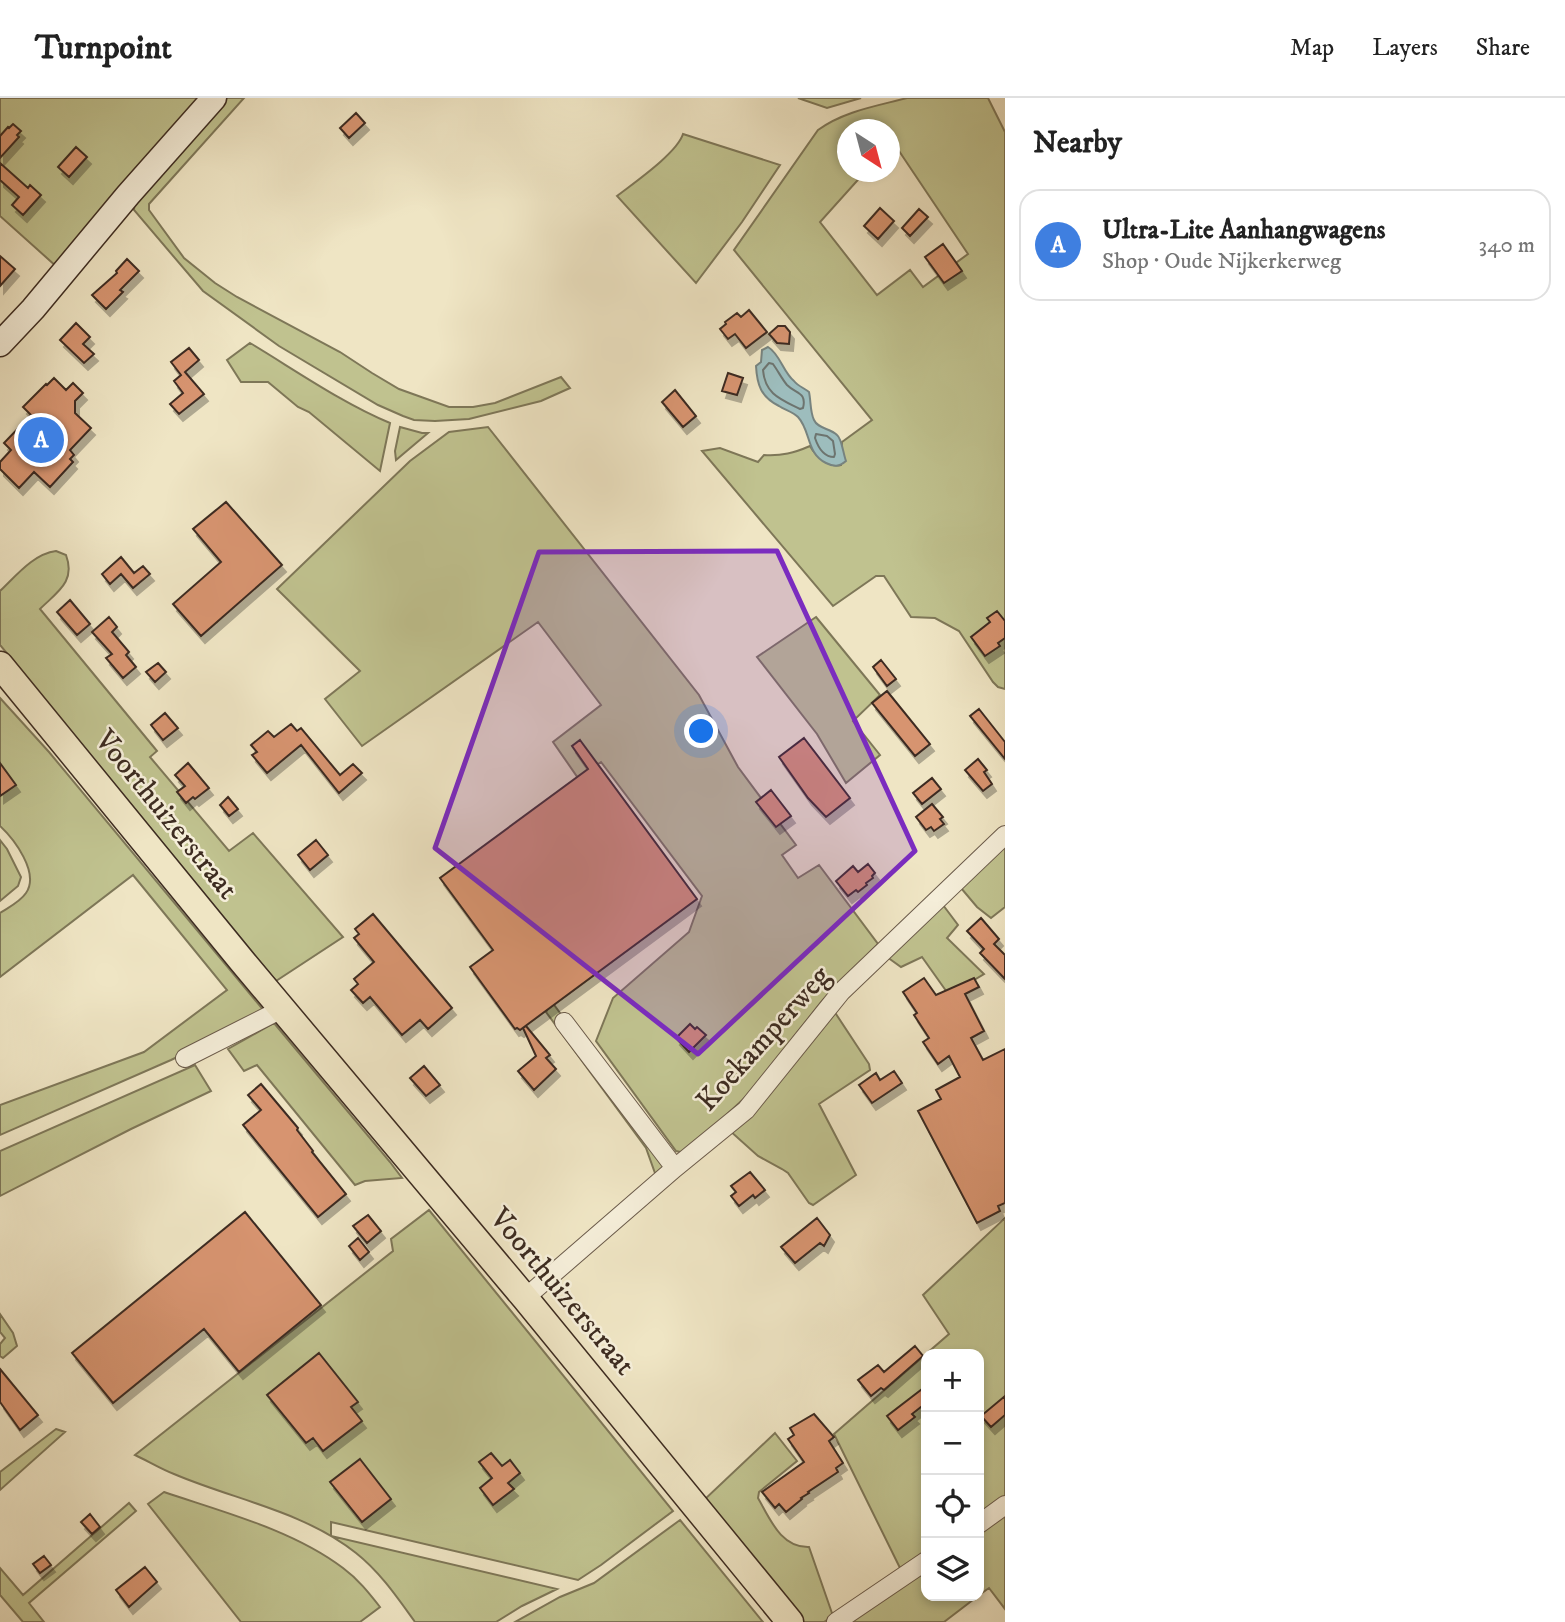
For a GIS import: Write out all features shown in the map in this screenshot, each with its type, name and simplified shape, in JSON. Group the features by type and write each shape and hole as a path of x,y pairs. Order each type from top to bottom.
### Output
{"main road":[{"name":"Voorthuizerstraat","path":"0,665 790,1622"}],"street":[{"path":"0,344 214,98"},
{"name":"Koekamperweg","path":"525,1298 746,1110 841,992 1005,835"},
{"path":"185,1058 281,1007"},
{"path":"564,1022 675,1168"},
{"path":"984,1520 1005,1505"},
{"path":"836,1622 921,1564"}],"highlighted area":[{"path":"777,551 915,851 698,1054 435,848 539,552"}],"green space":[{"path":"0,98 205,98 57,267 0,216"},
{"path":"224,98 244,98 149,204 149,210 184,258 237,297 340,352 399,389 449,407 495,403 561,377 570,388 541,401 469,419 414,420 378,405 279,346 203,291 134,210 135,198"},
{"path":"798,98 861,98 827,108"},
{"path":"907,98 988,98 1005,132 1005,689 993,682 959,631 935,618 911,617 884,576 876,576 833,606 702,451 720,448 758,462 764,455 788,454 810,446 824,461 841,465 842,442 872,420 734,250 818,130 837,119 837,182 856,182 820,222 877,295 910,270 923,287 968,254 900,152 900,119 838,119"},
{"path":"683,134 780,165 696,283 617,196 673,150"},
{"path":"250,343 336,396 390,423 380,471 268,382 241,382 227,360"},
{"path":"400,427 428,433 396,460 395,451"},
{"path":"488,427 699,695 738,767 796,845 782,855 798,878 819,865 878,944 822,1001 750,1093 685,1153 676,1151 596,1041 613,998 689,932 702,896 601,762 578,778 553,742 601,705 538,622 362,746 325,699 360,671 277,589 410,461 449,432"},
{"path":"56,551 66,555 69,572 63,586 40,609 157,751 150,757 229,851 253,833 343,937 276,981 0,645 0,591 32,561"},
{"path":"816,617 880,695 853,721 880,755 846,783 817,734 757,657"},
{"path":"0,698 49,752 265,1012 171,1060 0,1135 0,1105 144,1052 227,990 133,875 0,977 0,913 24,896 30,876 24,857 0,826"},
{"path":"0,840 21,877 18,886 0,901"},
{"path":"1005,846 1005,907 991,918 977,907 961,888"},
{"path":"943,905 958,925 947,938 984,974 949,995 922,957 901,967 887,957"},
{"path":"552,1002 671,1165 656,1176 646,1148 546,1012"},
{"path":"834,1011 869,1064 870,1070 819,1104 856,1175 813,1205 788,1173 758,1156 729,1130"},
{"path":"274,1023 402,1178 365,1181 355,1185 257,1065 244,1071 228,1049"},
{"path":"195,1065 211,1091 0,1196 0,1151"},
{"path":"429,1210 673,1511 578,1580 331,1522 331,1536 557,1589 496,1622 415,1622 373,1568 335,1539 291,1516 197,1483 135,1455 393,1251 391,1239"},
{"path":"1005,1218 1005,1498 984,1513 984,1349 932,1349 949,1334 923,1295"},
{"path":"0,1314 13,1333 17,1346 3,1358 0,1356 0,1344 5,1338 0,1332"},
{"path":"921,1358 921,1556 901,1570 834,1434"},
{"path":"56,1429 65,1432 0,1490 0,1472"},
{"path":"775,1433 797,1461 759,1492 758,1498 772,1523 784,1537 791,1543 809,1547 833,1616 824,1622 804,1622 704,1500"},
{"path":"164,1492 257,1523 302,1543 348,1572 380,1607 360,1622 241,1622 148,1504"},
{"path":"129,1503 136,1511 29,1603 44,1622 23,1622 0,1595 0,1568 23,1595"},
{"path":"1005,1515 1005,1609 989,1588 984,1592 984,1529"},
{"path":"680,1520 763,1622 515,1622 560,1597 594,1583"},
{"path":"921,1571 921,1601 971,1601 944,1622 846,1622"}],"water":[{"path":"768,347 776,354 790,377 809,392 816,423 839,437 846,461 843,463 834,466 820,459 815,454 798,417 764,394 757,379 756,366 761,362 762,350"}],"building":[{"path":"356,113 365,123 349,138 340,128"},
{"path":"13,124 21,131 17,135 19,137 0,158 0,136"},
{"path":"76,147 87,157 69,177 58,167"},
{"path":"0,163 28,188 30,185 41,195 23,215 12,205 19,197 0,180"},
{"path":"880,208 894,221 878,239 864,226"},
{"path":"919,209 928,217 910,236 902,228"},
{"path":"943,244 962,271 944,283 925,257"},
{"path":"0,256 15,269 0,286"},
{"path":"127,259 139,271 106,309 92,295 117,273"},
{"path":"749,310 767,332 746,348 735,334 728,339 720,329 737,313 741,317"},
{"path":"76,323 90,337 83,344 94,354 84,363 60,340"},
{"path":"778,326 785,326 790,332 789,344 777,343 769,334"},
{"path":"189,348 199,360 185,372 204,394 179,414 170,404 183,393 174,381 181,375 171,362"},
{"path":"728,373 743,378 737,395 722,391"},
{"path":"54,378 66,390 73,383 83,393 75,401 75,413 91,428 70,450 74,455 70,459 73,462 50,487 34,472 19,488 0,469 0,462 11,450 4,443 31,415 23,407"},
{"path":"675,390 696,416 683,427 662,402"},
{"path":"226,502 282,565 201,636 173,604 221,562 193,529"},
{"path":"121,557 134,573 143,566 150,574 133,588 121,574 110,584 102,574"},
{"path":"70,600 90,624 77,635 57,612"},
{"path":"997,611 1005,621 1005,638 998,643 1000,646 985,656 971,637 990,622 987,618"},
{"path":"109,617 117,627 112,632 129,652 126,655 136,667 123,678 106,658 112,654 92,632"},
{"path":"881,660 896,679 887,686 873,667"},
{"path":"158,663 166,672 155,682 146,672"},
{"path":"887,691 930,744 915,756 872,703"},
{"path":"979,709 1005,742 1005,759 970,716"},
{"path":"165,713 178,728 163,740 151,725"},
{"path":"291,724 297,731 301,728 340,775 353,764 362,773 339,793 301,745 267,773 252,755 257,752 251,745 268,731 274,737"},
{"path":"804,738 850,798 826,817 808,798 779,757"},
{"path":"580,740 697,899 520,1030 515,1029 470,967 493,950 440,878 588,769 572,746"},
{"path":"978,759 987,770 984,772 992,784 983,791 965,770"},
{"path":"0,763 16,785 0,796"},
{"path":"188,763 209,788 186,803 177,792 185,786 175,775"},
{"path":"932,778 941,789 922,804 913,793"},
{"path":"771,790 791,816 776,827 756,802"},
{"path":"228,797 238,809 229,816 220,805"},
{"path":"932,804 943,817 940,819 944,824 934,831 931,827 926,830 916,817"},
{"path":"316,840 328,855 310,870 298,855"},
{"path":"868,864 875,873 873,878 858,892 856,890 848,896 836,881 853,866 858,872"},
{"path":"373,914 452,1008 428,1029 420,1020 402,1035 370,997 363,1003 351,990 358,984 354,979 374,962 354,938 359,934 355,929"},
{"path":"981,918 999,939 994,944 1005,955 1005,979 980,953 984,949 967,931"},
{"path":"924,978 936,995 974,978 979,987 965,994 984,1031 971,1038 983,1060 1005,1049 1005,1203 998,1206 1000,1211 977,1223 918,1111 941,1099 936,1090 960,1077 949,1056 938,1064 923,1042 929,1038 903,992"},
{"path":"690,1024 706,1035 689,1052 676,1038"},
{"path":"526,1026 550,1055 546,1058 556,1069 534,1090 518,1071 536,1056 523,1028"},
{"path":"424,1066 440,1085 426,1096 410,1078"},
{"path":"894,1071 902,1083 872,1103 859,1085 876,1073 880,1080"},
{"path":"261,1084 298,1128 312,1152 346,1194 318,1217 243,1125 261,1110 248,1095"},
{"path":"750,1172 765,1190 739,1206 731,1196 736,1192 731,1186"},
{"path":"245,1212 321,1305 239,1372 204,1329 113,1403 72,1353"},
{"path":"368,1215 381,1231 367,1243 353,1226"},
{"path":"817,1218 830,1235 824,1246 820,1243 795,1263 781,1247"},
{"path":"358,1238 369,1252 360,1260 349,1246"},
{"path":"915,1346 921,1354 921,1358 884,1390 881,1388 871,1396 858,1380 878,1365 884,1372"},
{"path":"319,1353 358,1402 351,1407 362,1421 323,1451 313,1438 306,1443 267,1395"},
{"path":"0,1369 38,1415 20,1430 0,1402"},
{"path":"921,1390 921,1407 912,1414 915,1417 898,1430 887,1416"},
{"path":"1005,1396 1005,1415 991,1427 984,1419 984,1414"},
{"path":"814,1414 834,1437 829,1441 843,1463 836,1468 838,1472 808,1492 786,1512 779,1504 775,1508 762,1492 804,1462 788,1439 794,1435 790,1428"},
{"path":"491,1453 502,1466 510,1460 520,1473 508,1483 514,1489 493,1505 480,1488 492,1478 479,1462"},
{"path":"360,1459 391,1499 362,1522 330,1482"},
{"path":"90,1514 100,1527 92,1534 81,1522"},
{"path":"44,1556 51,1565 40,1573 33,1564"},
{"path":"145,1567 157,1582 129,1607 116,1590"}],"place":[{"name":"Ultra-Lite Aanhangwagens","path":"41,440"}]}
